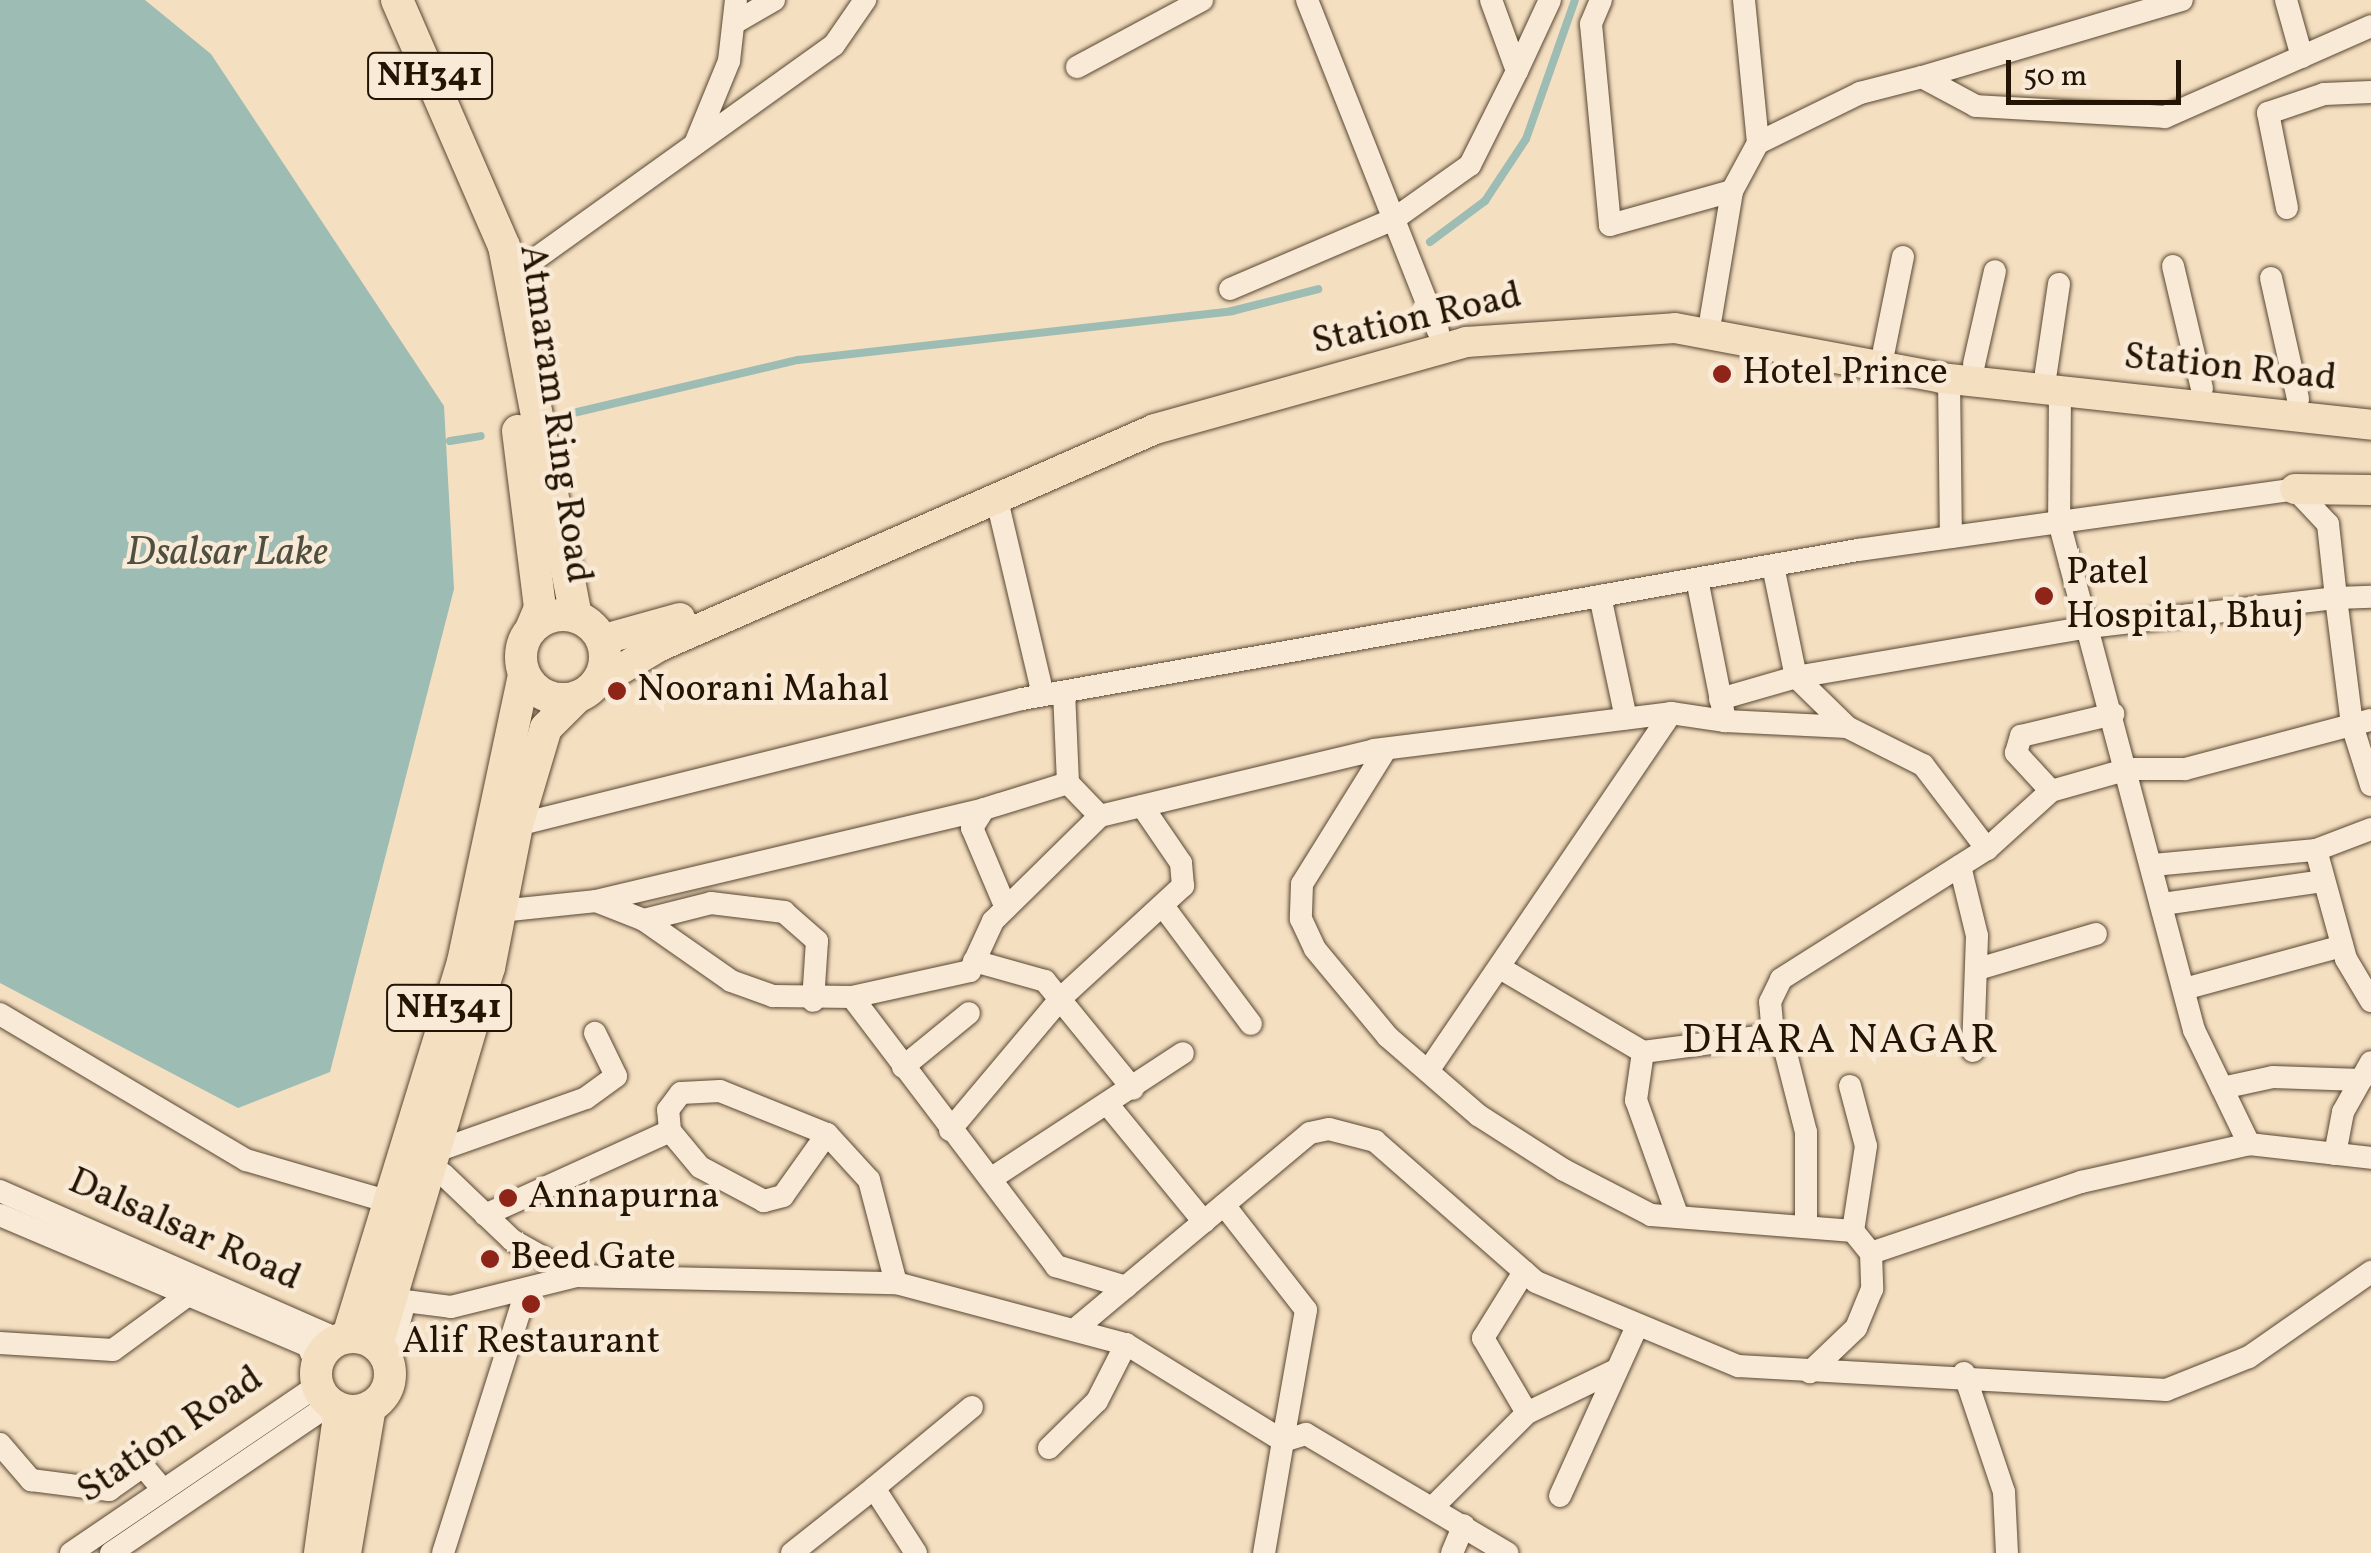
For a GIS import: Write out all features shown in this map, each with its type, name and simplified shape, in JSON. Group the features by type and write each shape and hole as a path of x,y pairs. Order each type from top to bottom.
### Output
{"highway":[{"name":"Atmaram Ring Road","path":"396,0 463,153 510,277 576,617"},
{"name":"Atmaram Ring Road","path":"463,153 497,260 540,608 531,629"},
{"path":"524,675 541,694 586,691 601,640 576,617 552,616 531,629"},
{"name":"NH341","path":"320,1553 347,1373 390,1202 464,962 524,675 521,651 531,629"},
{"name":"NH341","path":"345,1553 347,1373 437,1164 500,911 516,825 546,728 586,691"}],"main road":[{"name":"Station Road","path":"601,640 652,630 1149,412 1438,331 1541,314 1711,317 1884,350 1962,372"},
{"name":"Station Road","path":"586,691 660,646 1155,429 1466,342 1542,332 1675,328 1962,372 2371,424"},
{"name":"Station Road","path":"2053,382 2202,388 2371,407"},
{"path":"2307,489 2371,488"}],"street":[{"path":"694,146 736,11 774,0"},
{"path":"510,277 834,45 865,0"},
{"path":"1308,0 1438,331"},
{"path":"1490,0 1517,70"},
{"path":"1230,289 1394,219 1470,165 1550,0"},
{"path":"1601,0 1591,24 1610,224 1732,191"},
{"path":"1711,317 1732,191 1758,142 1744,0"},
{"path":"1758,142 1860,93 2182,0"},
{"path":"2286,0 2302,57"},
{"path":"1076,66 1186,4"},
{"path":"1922,78 1976,106 2164,117 2371,26"},
{"path":"2287,208 2268,113 2324,94 2371,92"},
{"path":"1884,350 1903,257"},
{"path":"2173,266 2202,388"},
{"path":"1951,538 1962,372 1995,271"},
{"path":"2271,278 2298,399"},
{"path":"2059,284 2053,382 2059,522 2129,769 2184,989 2248,1144"},
{"path":"516,825 1053,694 1774,566 2307,489 2328,524 2336,598 2371,785"},
{"path":"996,496 1053,694 1068,782 1100,816"},
{"path":"1774,566 1796,677 1847,727 1924,765 1987,849"},
{"path":"1697,579 1722,710"},
{"path":"1600,596 1626,718"},
{"path":"1722,710 1796,677 2089,628 2371,597"},
{"path":"596,901 644,920 731,981 814,1001 852,997 970,971 1006,908 1100,816 1386,749 1672,712 1722,710 1847,727"},
{"path":"1430,1068 1672,712"},
{"path":"2051,791 2016,753 2021,736 2113,714"},
{"path":"1806,1227 1798,1077 1773,1035 1770,1002 1781,979 1987,849 2051,791 2129,769 2186,770 2362,722"},
{"path":"1386,749 1313,858 1301,918 1358,1008 1430,1068 1478,1115 1564,1170 1651,1215 1853,1231 1872,1253 1872,1289 1856,1328 1810,1372"},
{"path":"500,911 596,901 984,809 1068,782"},
{"path":"950,1130 1061,998 1163,906 1185,874 1142,806"},
{"path":"984,809 972,828 1006,908"},
{"path":"2153,866 2316,850 2371,829"},
{"path":"2316,850 2342,946 2371,1001"},
{"path":"1960,866 1978,969 1973,1052"},
{"path":"2163,904 2322,881"},
{"path":"644,920 711,903 784,912 817,941 814,1001"},
{"path":"1163,906 1251,1024"},
{"path":"1978,969 2096,934"},
{"path":"2184,989 2342,946"},
{"path":"974,961 1027,969 1061,998 1133,1089"},
{"path":"1500,968 1642,1052 1773,1035"},
{"path":"852,997 1056,1266 1126,1287"},
{"path":"903,1068 969,1013"},
{"path":"0,1014 246,1160 390,1202"},
{"path":"576,1276 485,1215 437,1164 586,1098 616,1076 595,1033"},
{"path":"1642,1052 1636,1100 1678,1217"},
{"path":"992,1178 1108,1106 1183,1053"},
{"path":"2222,1088 2273,1077 2366,1071 2335,1154"},
{"path":"1850,1086 1866,1146 1853,1231"},
{"path":"827,1134 783,1196 764,1201 700,1167 670,1130 672,1101 694,1089 827,1134 869,1180 896,1283"},
{"path":"1108,1106 1204,1222"},
{"path":"485,1215 670,1130"},
{"path":"1080,1326 1310,1134 1350,1132 1375,1142 1524,1272 1634,1330 1738,1366 1810,1372 1964,1373 2166,1390 2249,1357 2371,1272"},
{"path":"1872,1253 2081,1182 2248,1144 2371,1158"},
{"name":"Dalsalsar Road","path":"0,1192 347,1373"},
{"path":"1224,1205 1306,1310 1264,1553"},
{"name":"Dalsalsar Road","path":"0,1216 191,1293 308,1346 347,1373"},
{"path":"1524,1272 1483,1338 1527,1413"},
{"path":"347,1373 405,1301 451,1307 524,1294 576,1276 896,1283 1080,1326 1126,1344 1283,1441 1306,1434 1507,1553"},
{"path":"0,1343 113,1350 191,1293"},
{"path":"443,1553 524,1294"},
{"path":"1560,1496 1634,1330"},
{"path":"1049,1448 1097,1401 1126,1344"},
{"path":"1433,1508 1527,1413 1616,1370"},
{"name":"Station Road","path":"71,1553 347,1373"},
{"name":"Station Road","path":"111,1553 347,1373"},
{"path":"1964,1373 2004,1492 2007,1553"},
{"path":"792,1553 972,1407"},
{"path":"0,1444 9,1473 31,1480 109,1490 143,1466 163,1490"},
{"path":"874,1488 916,1553"},
{"path":"1452,1553 1464,1525"}],"water":[{"name":"Dsalsar Lake","path":"0,0 145,0 211,54 444,406 454,589 330,1072 238,1108 0,983"}],"waterway":[{"path":"1430,242 1485,201 1526,139 1575,0"},
{"path":"569,414 798,360 1232,311 1318,289"},
{"path":"450,441 481,436"}],"place":[{"name":"Hotel Prince","path":"1722,374"},
{"name":"Patel Hospital, Bhuj","path":"2044,596"},
{"name":"Noorani Mahal","path":"617,691"},
{"name":"Annapurna","path":"508,1198"},
{"name":"Beed Gate","path":"490,1259"},
{"name":"Alif Restaurant","path":"531,1304"}],"district":[{"name":"DHARA NAGAR","path":"1841,1042"}]}
